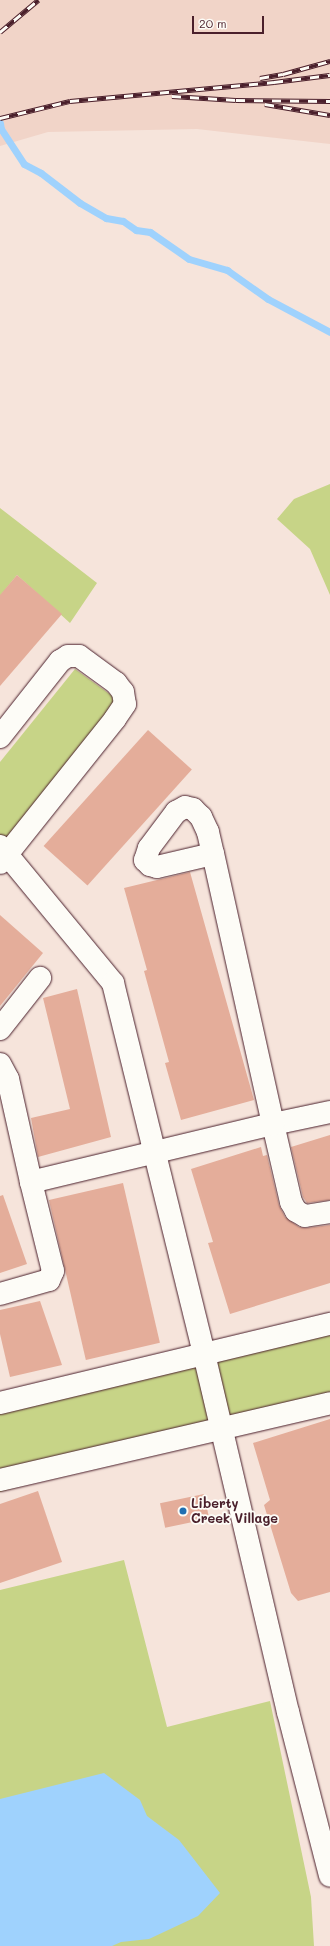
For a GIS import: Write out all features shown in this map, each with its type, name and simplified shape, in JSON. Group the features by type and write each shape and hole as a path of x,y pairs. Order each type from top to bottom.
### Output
{"street":[{"path":"0,737 60,662 68,656 79,656 116,683 123,692 125,704 116,719 2,854 113,984 204,1354 285,1698 330,1876"},
{"path":"214,854 273,1124 292,1202 296,1211 305,1216 330,1212"},
{"path":"0,1029 40,978"},
{"path":"0,1064 8,1079 53,1272 49,1280 0,1294"},
{"path":"31,1182 273,1124 330,1112"},
{"path":"0,1403 330,1324"},
{"path":"0,1480 222,1429 330,1402"}],"shaded area":[{"path":"0,0 330,0 330,144 197,129 48,132 0,146"}],"green space":[{"path":"330,484 330,595 310,549 277,519 294,499"},
{"path":"0,508 97,583 70,623 17,575 0,596"},
{"path":"75,669 118,700 0,851 0,762"},
{"path":"330,1331 330,1402 0,1492 0,1411"},
{"path":"124,1560 167,1727 270,1701 311,1897 314,1946 0,1946 0,1590"}],"water":[{"path":"104,1773 140,1800 147,1816 179,1840 220,1893 198,1916 149,1939 121,1942 112,1946 0,1946 0,1799"}],"building":[{"path":"17,575 62,614 0,686 0,595"},
{"path":"148,730 192,769 87,885 44,846"},
{"path":"190,872 254,1100 181,1120 165,1063 169,1062 144,971 147,970 124,888"},
{"path":"0,915 43,953 0,1006"},
{"path":"77,989 111,1137 38,1157 31,1118 70,1109 43,998"},
{"path":"330,1135 330,1200 307,1203 303,1197 291,1147"},
{"path":"261,1147 263,1156 267,1155 279,1205 285,1217 299,1227 306,1228 330,1225 330,1283 230,1314 208,1243 213,1242 191,1169"},
{"path":"123,1183 160,1343 86,1360 49,1200"},
{"path":"3,1195 27,1264 0,1273 0,1196"},
{"path":"40,1301 62,1365 10,1377 0,1334 0,1310"},
{"path":"330,1419 330,1592 298,1601 291,1593 264,1505 270,1500 253,1443"},
{"path":"38,1491 62,1562 0,1583 0,1504"},
{"path":"204,1494 209,1518 165,1528 160,1503"}],"waterway":[{"path":"0,123 1,129 24,164 41,173 80,203 106,218 123,221 136,230 150,232 189,259 227,270 268,299 330,332"}],"railway":[{"path":"0,32 38,0"},
{"path":"260,78 283,74 330,61"},
{"path":"0,118 70,101 274,82 330,75"},
{"path":"172,96 236,100 330,101"},
{"path":"265,104 330,115"}],"place":[{"name":"Liberty Creek Village","path":"183,1511"}]}
